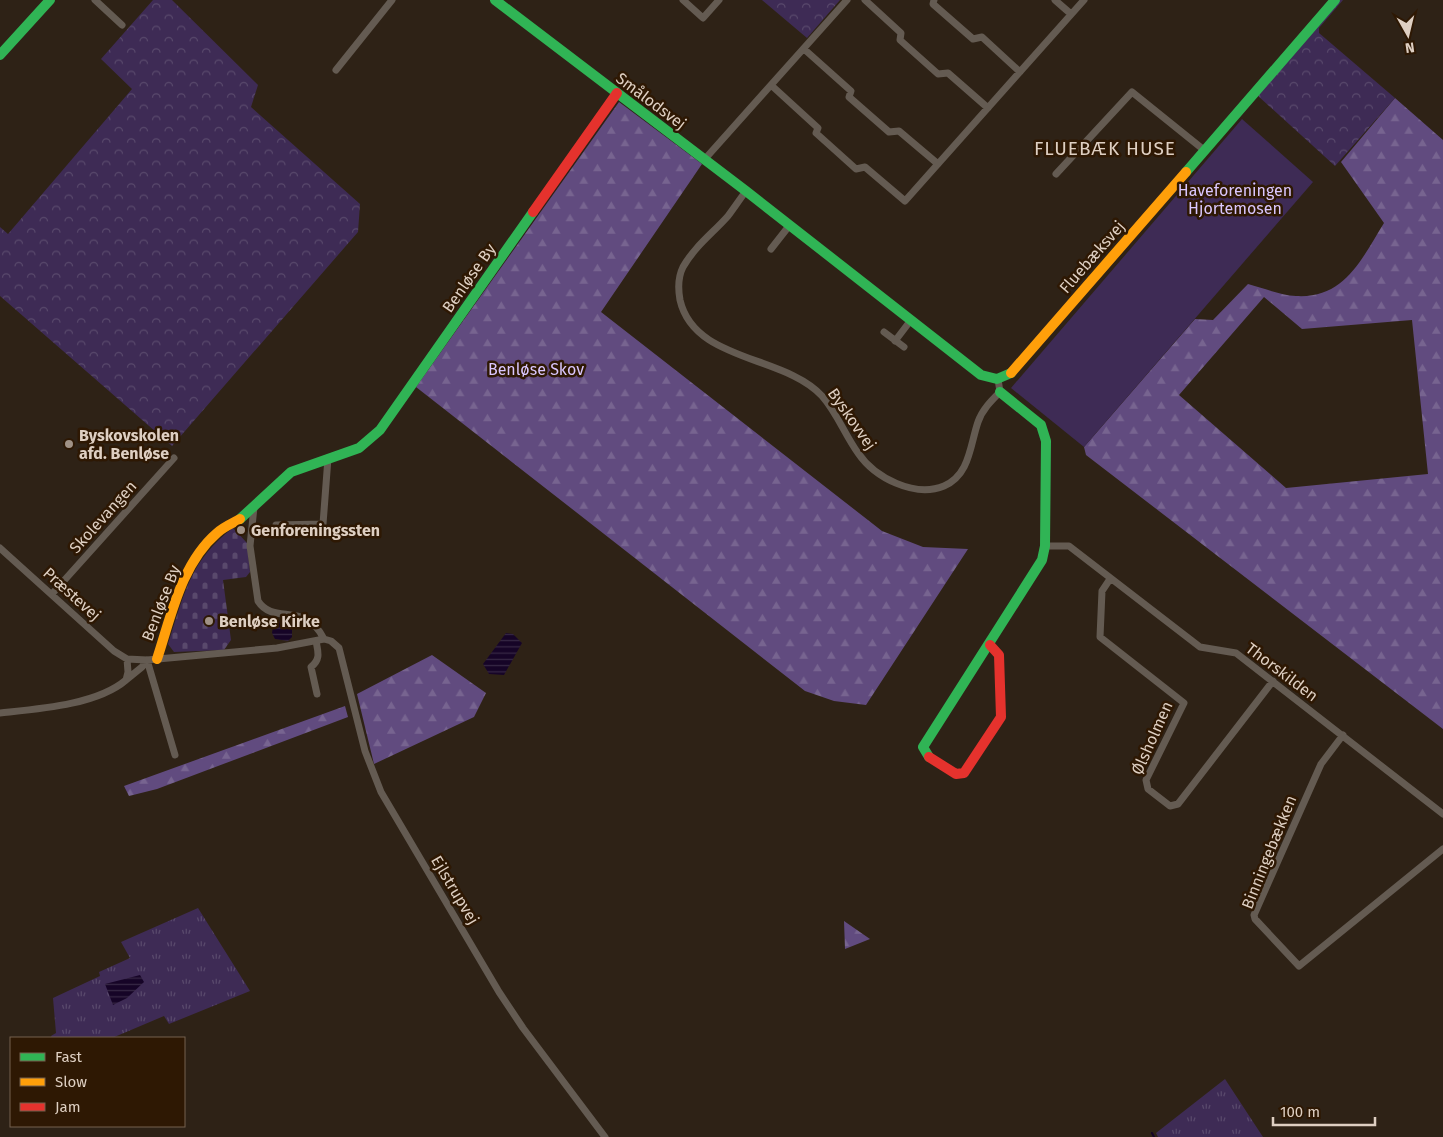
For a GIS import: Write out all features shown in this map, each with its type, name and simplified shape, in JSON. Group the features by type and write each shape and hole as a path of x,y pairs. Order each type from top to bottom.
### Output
{"street":[{"path":"0,55 50,0"},
{"path":"95,0 122,25"},
{"path":"336,70 392,0"},
{"name":"Smålodsvej","path":"495,0 746,191 980,375 998,379"},
{"path":"683,0 703,18 719,0"},
{"path":"704,160 848,0"},
{"path":"865,0 901,33 900,40 938,74 948,73 988,108"},
{"path":"934,0 933,4 973,39 982,36 1020,72"},
{"path":"1055,0 1071,14"},
{"path":"771,85 818,128 816,133 856,169 865,167 905,201 1084,0"},
{"name":"Fluebæksvej","path":"998,379 1013,371 1334,0"},
{"path":"804,49 851,91 849,97 889,132 899,131 938,164"},
{"path":"1056,174 1132,92 1204,150"},
{"name":"Benløse By","path":"0,713 78,702 105,694 152,660 182,583 190,566 206,544 218,532 240,518 291,472 359,448 380,430 617,94"},
{"name":"Byskovvej","path":"746,191 728,216 700,244 683,268 679,281 682,307 690,321 715,343 733,353 789,372 802,379 821,395 836,413 859,456 872,469 906,487 931,490 944,486 962,471 968,459 978,421 985,407 1000,392"},
{"path":"771,249 789,226"},
{"path":"895,341 911,320"},
{"path":"884,332 904,347"},
{"path":"990,645 999,655 1000,717 964,773 956,774 927,755 923,747 990,645 1042,560 1045,546 1046,441 1041,425 1000,392 998,379"},
{"name":"Skolevangen","path":"52,594 174,458"},
{"path":"276,525 323,524 328,458"},
{"path":"254,506 250,524 250,546 258,601 262,608 270,611 309,619 318,626 324,639"},
{"path":"240,518 250,524"},
{"name":"Thorskilden","path":"1045,546 1069,546 1200,647 1236,653 1443,814"},
{"name":"Præstevej","path":"0,548 114,651 127,659"},
{"name":"Ølsholmen","path":"1110,579 1102,591 1100,637 1184,703 1146,780 1148,789 1170,806 1178,804 1273,681"},
{"name":"Benløse By","path":"127,659 152,660 231,654 324,639"},
{"name":"Ejlstrupvej","path":"324,639 332,641 339,648 365,751 381,792 509,1006 605,1137"},
{"path":"316,641 319,657 317,662 311,667 316,694"},
{"path":"126,680 128,672 127,659"},
{"name":"Benløse By","path":"152,660 176,755"},
{"name":"Binningebækken","path":"1343,735 1321,764 1254,914 1255,919 1299,966 1443,849"}],"green space":[{"path":"153,0 172,0 258,85 251,107 360,204 358,232 172,446 0,296 0,227 8,234 132,89 101,59"},
{"path":"762,0 840,0 807,38"},
{"path":"1340,0 1343,0 1319,28 1319,33 1395,98 1335,166 1257,95"},
{"path":"1395,98 1443,140 1443,729 1086,455 1084,447 1195,319 1213,320 1248,284 1278,293 1296,296 1313,295 1327,291 1350,274 1368,250 1384,223 1341,162","holes":["1264,297 1302,329 1412,320 1428,474 1286,488 1179,395"]},
{"name":"Benløse Skov","path":"619,102 702,164 601,312 882,531 923,547 968,549 866,705 834,701 805,691 416,387"},
{"name":"Haveforeningen Hjortemosen","path":"1242,119 1313,182 1084,447 1011,388"},
{"path":"233,528 247,543 250,572 246,577 223,580 231,640 224,650 174,652 168,644 190,580 207,553"},
{"path":"432,655 486,693 474,717 374,764 357,694"},
{"path":"345,706 348,717 157,789 129,796 124,786"},
{"path":"198,908 250,991 169,1024 164,1016 114,1037 52,1037 56,1033 53,998 100,976 99,972 130,958 121,942"},
{"path":"844,921 870,939 845,949"},
{"path":"1225,1079 1263,1137 1158,1137 1156,1133"}],"shaded area":[{"path":"274,620 288,623 292,627 292,637 288,641 275,639 272,633"},
{"path":"506,633 513,634 522,643 504,675 489,674 483,664"},
{"path":"140,975 144,982 127,998 113,1005 105,984"}],"waterway":[{"path":"1152,1133 1154,1137"}],"traffic: fast":[{"path":"0,55 50,0"},
{"path":"495,0 746,191 981,375 997,379 1011,373"},
{"path":"1186,172 1335,0"},
{"path":"240,519 291,472 359,448 380,430 533,212"},
{"path":"929,757 923,747 1042,560 1045,546 1046,441 1041,425 1000,392"}],"traffic: slow":[{"path":"1011,373 1186,172"},
{"path":"157,659 179,592 194,560 217,533 240,519"}],"traffic: jam":[{"path":"533,212 617,93"},
{"path":"929,757 956,774 964,773 1001,717 999,655 990,645"}],"place":[{"name":"Byskovskolen afd. Benløse","path":"69,444"},
{"name":"Genforeningssten","path":"241,530"},
{"name":"Benløse Kirke","path":"209,621"}],"district":[{"name":"FLUEBÆK HUSE","path":"1105,148"}]}
